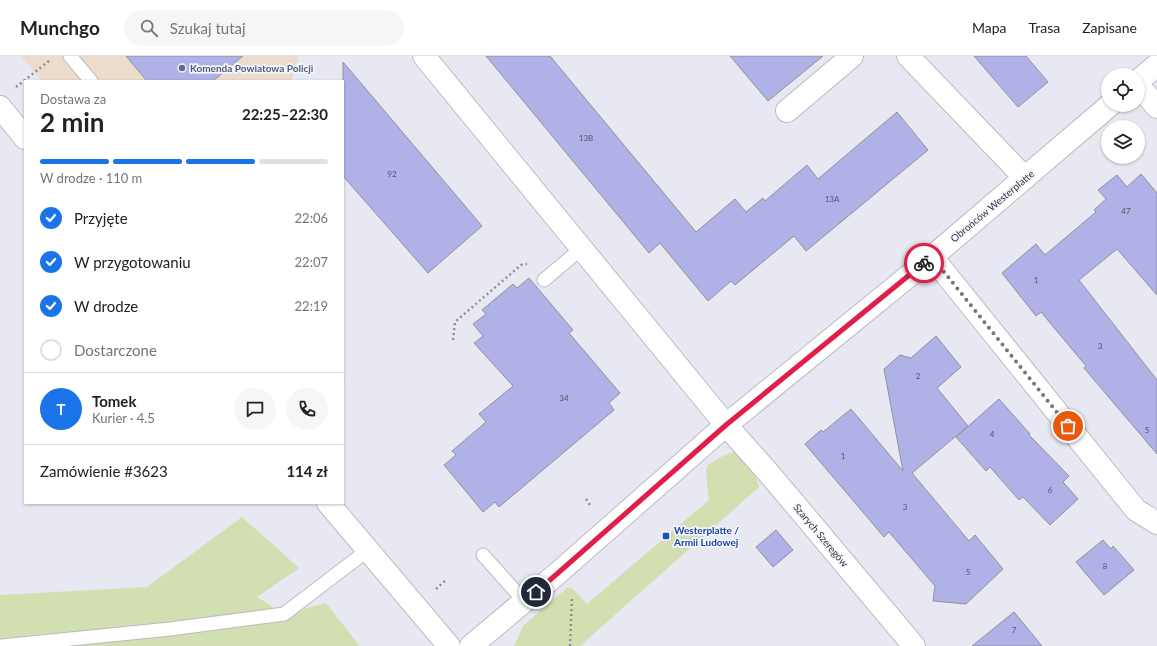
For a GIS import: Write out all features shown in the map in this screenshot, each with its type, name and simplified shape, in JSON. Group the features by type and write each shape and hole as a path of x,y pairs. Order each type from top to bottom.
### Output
{"street":[{"name":"Szarych Szeregów","path":"424,56 726,425 772,477 914,646"},
{"path":"788,111 852,56"},
{"path":"908,56 1026,178"},
{"path":"1145,75 1157,65"},
{"path":"1145,93 1157,107"},
{"path":"0,108 24,137"},
{"name":"Obrońców Westerplatte","path":"471,646 558,573 726,425 932,257 1102,112"},
{"path":"932,257 1136,510 1157,524"},
{"path":"329,504 449,646"}],"lane":[{"path":"70,56 90,80"},
{"path":"544,280 582,248"},
{"path":"2,646 170,629 284,614 368,550"},
{"path":"483,555 524,601"}],"path":[{"path":"24,80 55,56"},
{"path":"14,88 24,80"},
{"path":"454,340 455,322 521,265 530,264"},
{"path":"586,499 590,505"},
{"path":"570,646 572,596"}],"shaded area":[{"path":"21,56 299,56 291,80 41,80"}],"green space":[{"path":"745,447 759,487 580,646 514,646 523,626 568,587 573,589 587,604 709,500 706,472 708,465 721,457"},
{"path":"242,517 299,568 257,597 284,614 326,603 359,645 0,646 0,595 147,587"}],"building":[{"name":"Komenda Powiatowa Policji","path":"126,56 243,56 214,80 146,80"},
{"path":"486,56 550,56 696,232 735,199 746,212 763,198 765,201 807,165 818,179 897,112 928,150 806,251 794,236 735,285 731,281 708,301 660,243 649,253"},
{"path":"730,56 823,56 768,101"},
{"path":"974,56 1026,56 1048,82 1018,107"},
{"path":"343,62 482,226 428,273 344,177"},
{"path":"1141,174 1157,193 1157,295 1117,249 1079,280 1157,380 1157,454 1084,368 1086,366 1041,312 1036,316 1002,273 1036,244 1045,255 1096,212 1094,210 1106,199 1098,190 1117,175 1127,187"},
{"path":"529,278 573,330 569,333 620,393 609,403 614,410 499,507 495,502 483,512 444,465 456,455 452,451 486,422 479,414 513,386 474,343 483,336 473,324 486,314 482,310 513,284 517,288"},
{"path":"936,336 961,367 937,388 968,426 912,473 969,541 975,535 1003,569 966,604 933,601 935,586 889,532 884,537 805,444 821,430 823,432 851,409 903,471 884,369 900,355 911,358"},
{"path":"999,399 1030,434 1029,435 1069,476 1063,482 1078,499 1050,525 1023,497 1019,500 990,467 986,471 956,437"},
{"path":"776,530 793,550 773,567 756,547"},
{"path":"1103,540 1111,549 1113,546 1134,570 1104,595 1076,562"},
{"path":"1014,612 1042,646 972,646"}],"way so far":[{"path":"924,263 932,257 1068,426"}],"place":[{"name":"Komenda Powiatowa Policji","path":"182,68"},
{"name":"Westerplatte / Armii Ludowej","path":"666,536"}],"route":[{"path":"536,592 726,425 924,263"}]}
